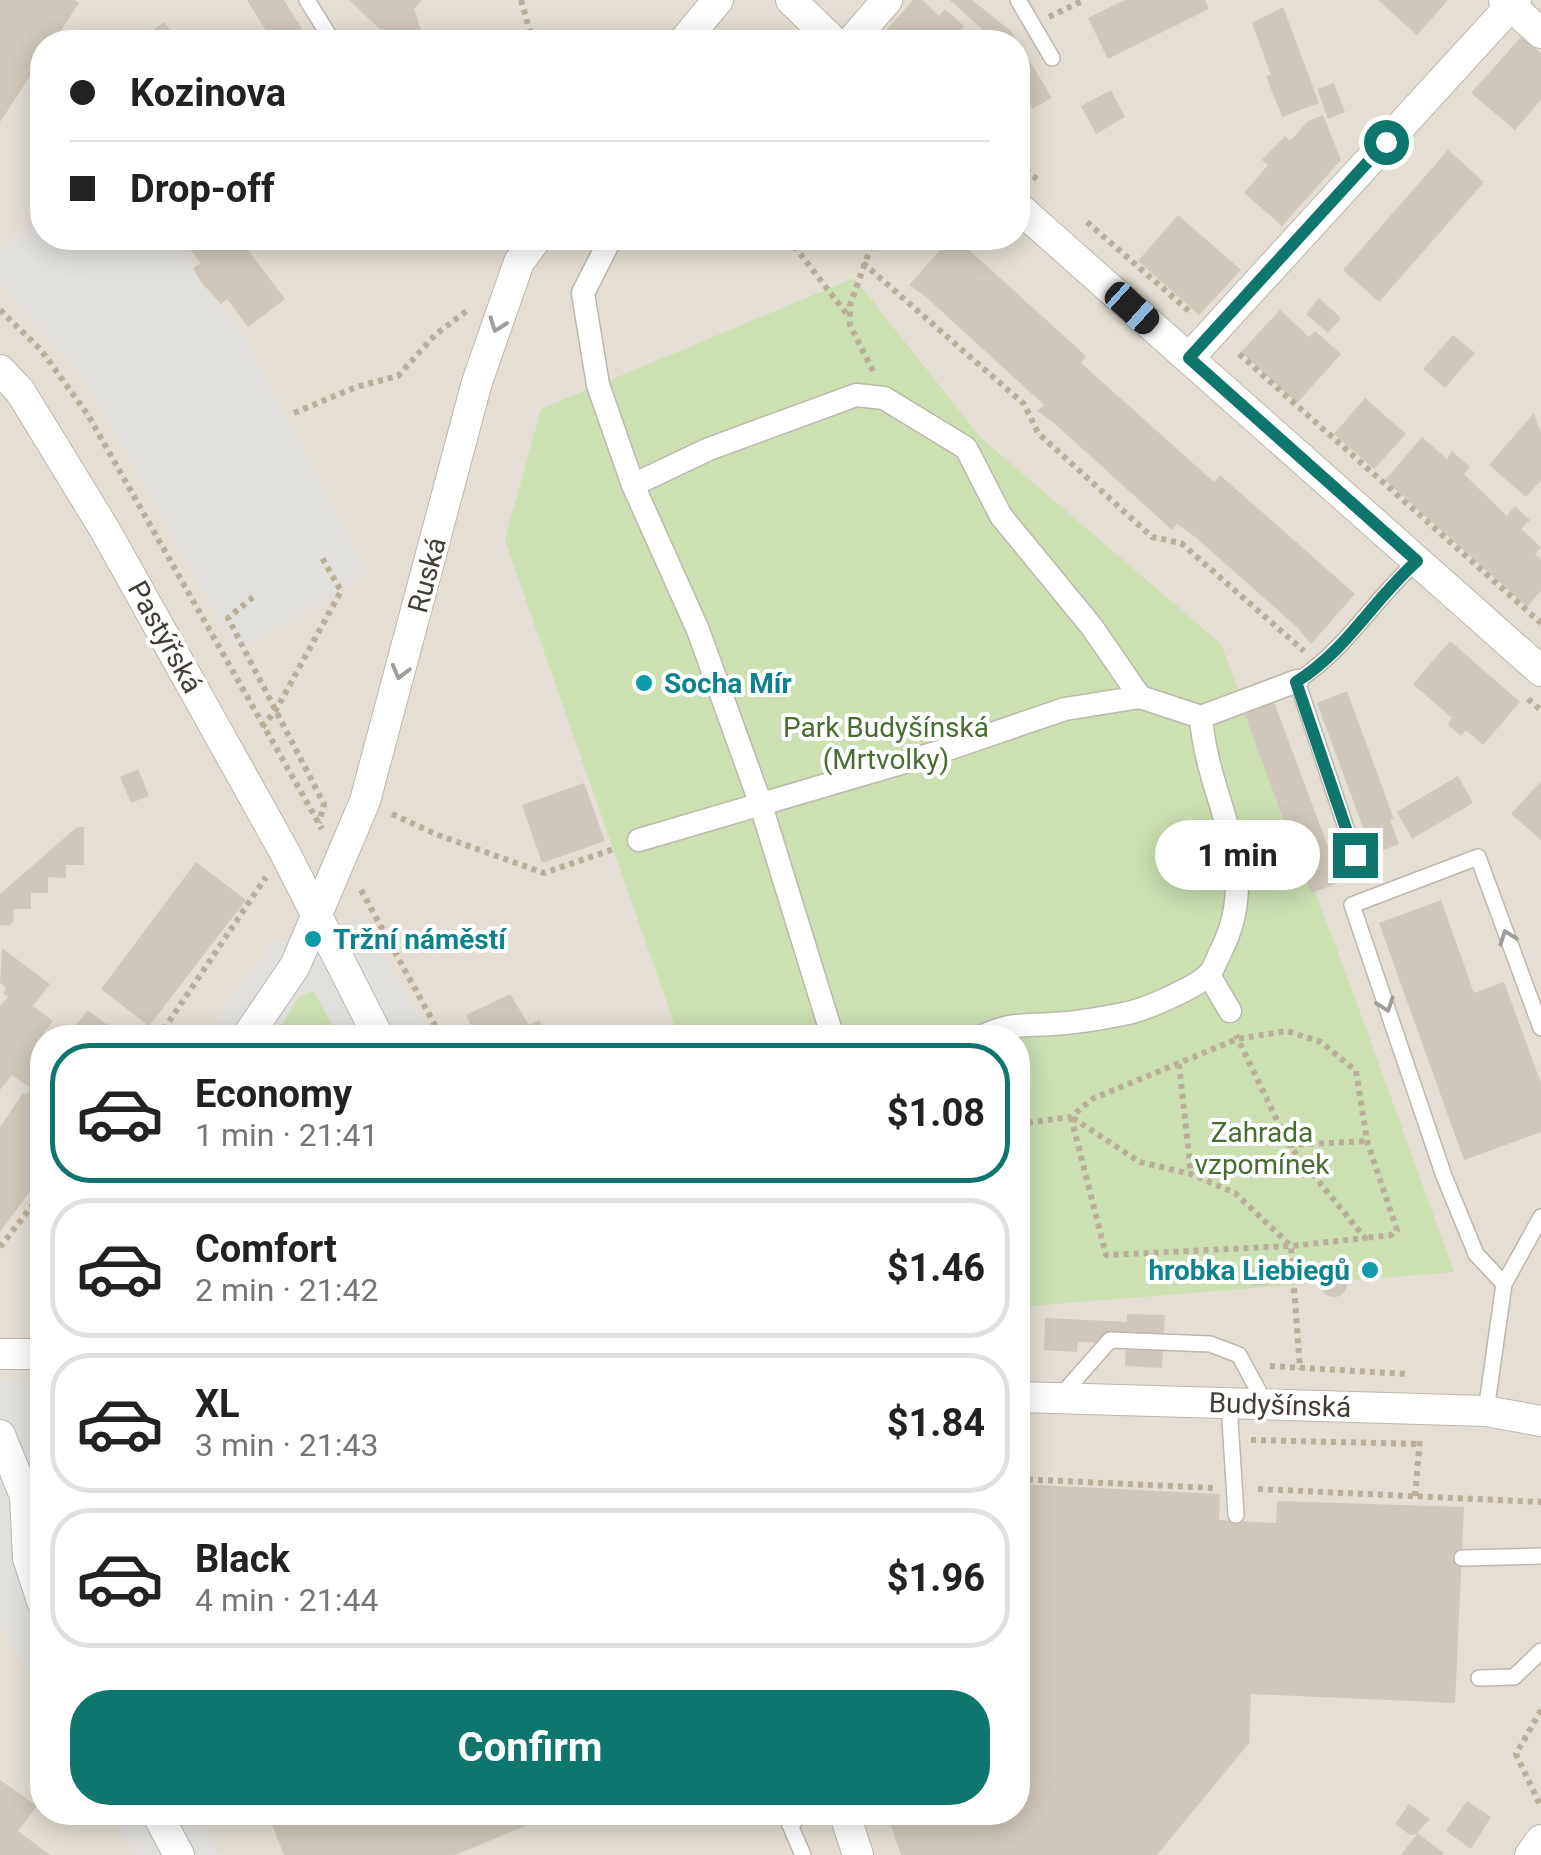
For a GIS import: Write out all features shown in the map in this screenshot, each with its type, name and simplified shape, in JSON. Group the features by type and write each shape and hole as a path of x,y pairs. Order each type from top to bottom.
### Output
{"street":[{"path":"693,30 718,0"},
{"path":"791,0 822,30"},
{"path":"861,30 886,0"},
{"path":"1189,358 1510,2 1541,33"},
{"path":"1030,217 1541,671"},
{"name":"Ruská","path":"316,913 364,801 476,382 520,262 528,250"},
{"path":"605,250 584,293 598,385 633,486 698,630 760,802 829,1025"},
{"name":"Pastýřská","path":"0,370 20,391 105,530 284,851 372,1025"},
{"path":"633,486 709,449 856,395 884,398 966,448 1001,516 1092,628 1140,697"},
{"path":"639,840 942,751 1065,709 1140,697 1201,717 1296,682"},
{"path":"1002,1025 1054,1024 1132,1012 1209,975 1230,935 1238,905 1239,878 1203,748 1201,717"},
{"path":"255,1025 295,966 316,913"},
{"path":"1209,975 1230,1011"},
{"path":"0,1354 30,1354"},
{"name":"Budyšínská","path":"1030,1398 1486,1412 1541,1422"},
{"path":"0,1435 25,1496 30,1564"},
{"path":"163,1825 178,1855"},
{"path":"848,1825 858,1855"},
{"path":"1530,1855 1541,1840"}],"lane":[{"path":"306,0 325,30"},
{"path":"1018,0 1052,58"},
{"path":"1355,855 1296,682 1334,655 1394,582 1417,561"},
{"path":"1504,1284 1476,1254 1444,1176 1352,905 1478,857 1541,1028"},
{"path":"1486,1412 1504,1284 1541,1218"},
{"path":"1058,1399 1110,1340 1210,1344 1239,1355 1266,1405"},
{"path":"1229,1404 1236,1515"},
{"path":"1462,1558 1541,1556"},
{"path":"1479,1678 1514,1677 1541,1651"},
{"path":"790,1825 803,1855"}],"path":[{"path":"521,0 530,30"},
{"path":"1035,24 1084,0"},
{"path":"1030,174 1045,187"},
{"path":"1073,210 1199,319"},
{"path":"797,250 850,318"},
{"path":"869,250 850,305 850,325 884,398"},
{"path":"863,263 1024,404 1038,433 1152,537 1182,543 1322,666"},
{"path":"294,413 356,387 398,376 435,336 473,306 502,312"},
{"path":"0,310 41,350 88,415 318,824 342,853 435,1025"},
{"path":"1239,354 1541,623"},
{"path":"262,727 276,710 341,591 321,556"},
{"path":"252,597 228,618 324,804 318,824"},
{"path":"364,801 438,835 544,874 639,840"},
{"path":"167,1025 284,851"},
{"path":"1030,1122 1072,1117 1092,1099 1236,1039 1287,1031 1321,1042 1356,1071 1367,1141 1397,1230 1391,1235 1290,1246 1106,1255 1072,1117"},
{"path":"1236,1039 1289,1146 1365,1238"},
{"path":"1179,1064 1191,1174"},
{"path":"1072,1117 1140,1162 1191,1174 1236,1193 1290,1246 1300,1369"},
{"path":"1289,1146 1367,1141"},
{"path":"0,1247 30,1209"},
{"path":"1266,1365 1408,1374"},
{"path":"1233,1439 1420,1444"},
{"path":"1030,1479 1541,1502"},
{"path":"1541,1710 1516,1754 1541,1808"}],"shaded area":[{"path":"0,0 1541,0 1541,1855 0,1855"},
{"path":"30,223 30,250 181,250 245,337 369,575 237,651 86,381 0,284 0,249"},
{"path":"362,917 424,1025 332,1025 314,991 303,993 296,1000 282,1025 211,1025 274,940 329,938"},
{"path":"8,1379 30,1384 30,1674 0,1624 0,1386"},
{"path":"118,1825 205,1825 221,1855 135,1855"}],"green space":[{"name":"Park Budyšínská (Mrtvolky)","path":"854,278 981,438 1221,644 1454,1272 1030,1306 1030,1025 675,1025 505,540 541,409"},
{"path":"314,991 332,1025 280,1025 289,1009"}],"building":[{"path":"0,0 79,3 61,30 30,30 30,76 0,122"},
{"path":"247,0 284,0 303,30 266,30"},
{"path":"349,0 422,0 414,9 421,30 381,30"},
{"path":"913,0 922,0 939,16 945,9 964,26 961,30 886,30"},
{"path":"950,0 972,0 1010,30 983,30"},
{"path":"1125,0 1205,0 1209,9 1108,59 1088,18"},
{"path":"1378,0 1448,0 1417,35"},
{"path":"1283,7 1319,103 1282,117 1252,23"},
{"path":"164,22 170,30 153,30"},
{"path":"1522,36 1541,53 1541,100 1515,130 1471,93"},
{"path":"1030,62 1052,98 1032,109 1030,105"},
{"path":"1334,83 1345,112 1328,119 1317,89"},
{"path":"1111,90 1125,117 1096,134 1081,106"},
{"path":"1323,115 1341,160 1282,226 1244,193 1268,165 1262,160 1285,136 1290,141 1308,121"},
{"path":"1448,150 1484,182 1379,302 1343,270"},
{"path":"1178,215 1241,270 1199,315 1138,261"},
{"path":"191,250 248,250 285,299 248,327 227,299 221,304 201,282 193,268 201,263"},
{"path":"940,250 969,250 1086,356 1081,363 1214,482 1220,475 1355,594 1311,644 1194,536 1177,524 1172,530 1037,411 1044,405 909,285"},
{"path":"1319,298 1341,318 1328,333 1306,314"},
{"path":"1280,310 1309,337 1315,331 1341,354 1297,403 1241,352"},
{"path":"1453,335 1475,353 1445,388 1423,369"},
{"path":"1365,398 1406,434 1374,469 1334,434"},
{"path":"1534,413 1541,433 1541,480 1526,497 1489,465"},
{"path":"1422,437 1447,459 1452,451 1470,467 1464,474 1507,516 1515,506 1530,520 1521,529 1541,547 1535,554 1541,560 1541,591 1527,607 1385,480"},
{"path":"1450,641 1520,702 1483,745 1466,730 1461,736 1448,725 1452,718 1413,684"},
{"path":"1347,691 1394,819 1390,820 1399,844 1381,851 1371,827 1364,830 1317,703"},
{"path":"1273,699 1341,882 1311,893 1243,710"},
{"path":"138,769 149,796 131,803 120,777"},
{"path":"1458,776 1473,803 1412,839 1397,812"},
{"path":"1541,781 1541,840 1511,814"},
{"path":"584,783 605,841 542,863 522,805"},
{"path":"77,827 84,827 84,865 66,865 66,878 48,877 48,893 31,893 31,909 14,909 13,922 0,925 0,894"},
{"path":"196,862 246,900 150,1025 101,989"},
{"path":"1441,900 1474,993 1504,982 1541,1083 1541,1132 1464,1160 1379,923"},
{"path":"2,948 50,984 33,1006 53,1021 50,1025 30,1025 30,1087 12,1075 0,1090 0,1006 8,997 0,983"},
{"path":"510,994 529,1025 471,1025 466,1015"},
{"path":"88,1010 107,1025 76,1025"},
{"path":"30,1089 30,1191 0,1232 0,1127 23,1093 26,1095"},
{"path":"1276,1265 1278,1284 1253,1286 1251,1268"},
{"path":"1334,1271 1343,1275 1347,1284 1343,1293 1334,1297 1325,1293 1321,1284 1325,1275"},
{"path":"1127,1314 1165,1315 1162,1368 1125,1366 1126,1344 1078,1342 1077,1352 1044,1350 1045,1318 1127,1322"},
{"path":"1030,1485 1220,1494 1219,1520 1276,1523 1277,1501 1464,1507 1455,1703 1251,1694 1249,1743 1157,1855 901,1855 891,1825 1030,1825"},
{"path":"0,1780 30,1801 30,1815 18,1831 50,1855 0,1855"},
{"path":"1467,1801 1491,1817 1471,1849 1446,1831"},
{"path":"1409,1804 1430,1819 1417,1833 1442,1855 1401,1855 1417,1834 1410,1835 1395,1824"},
{"path":"272,1825 528,1825 455,1855 284,1855"}],"place":[{"name":"Socha Mír","path":"644,683"},
{"name":"Tržní náměstí","path":"313,939"},
{"name":"hrobka Liebiegů","path":"1370,1270"}],"route":[{"path":"1355,855 1296,682 1334,655 1394,582 1417,561 1189,358 1386,142"}],"park label":[{"name":"Zahrada vzpomínek","path":"1262,1148"}]}
